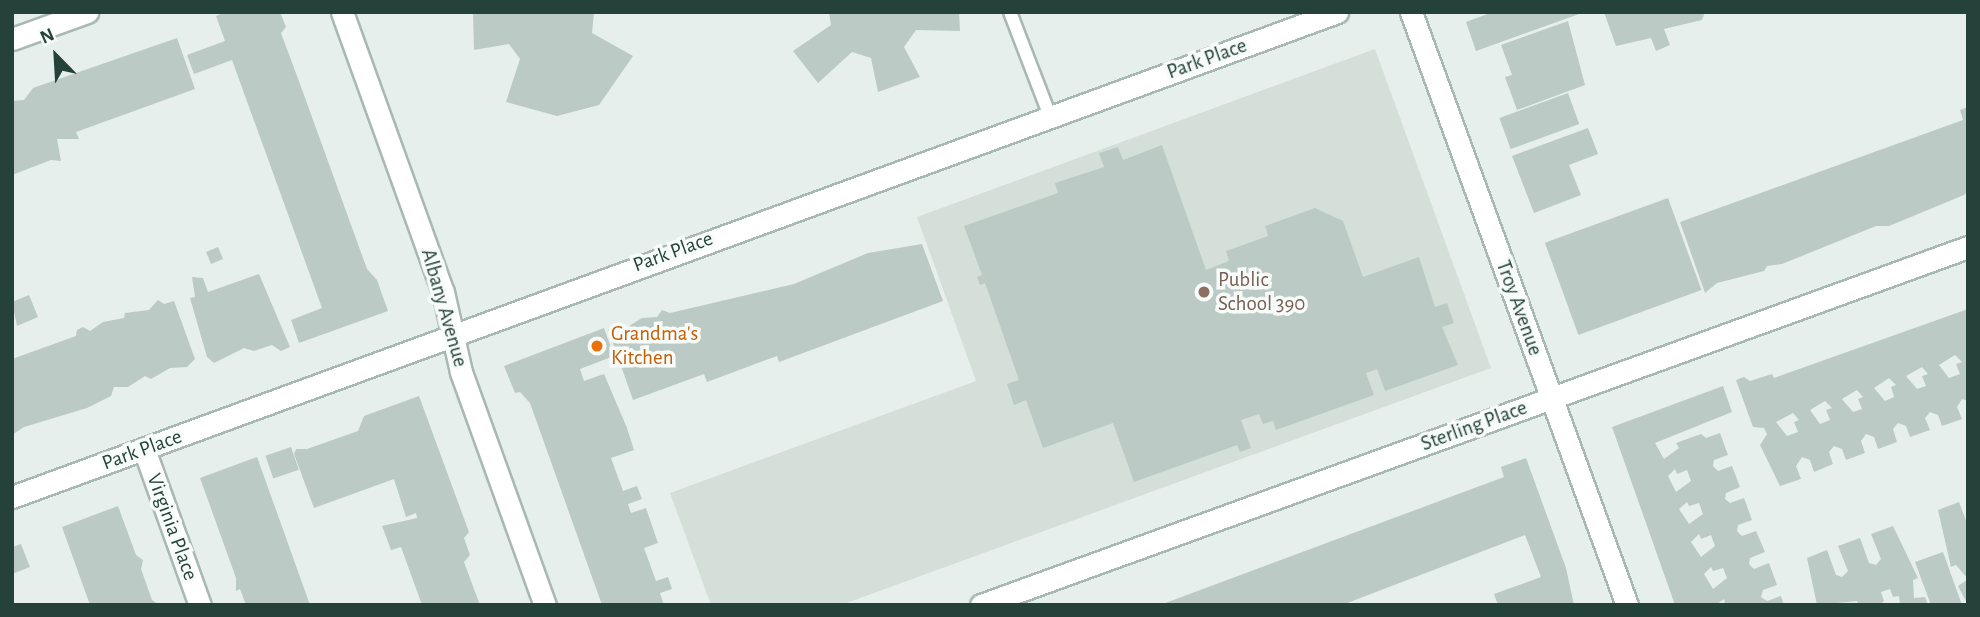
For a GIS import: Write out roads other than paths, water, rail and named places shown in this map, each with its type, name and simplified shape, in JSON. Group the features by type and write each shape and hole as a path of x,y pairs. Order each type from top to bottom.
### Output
{"street":[{"path":"12,39 87,12"},
{"name":"Albany Avenue","path":"342,12 443,292 461,372 545,605"},
{"name":"Park Place","path":"12,497 1337,12"},
{"name":"Troy Avenue","path":"1411,12 1627,605"},
{"name":"Sterling Place","path":"981,605 1968,247"},
{"name":"Virginia Place","path":"144,449 200,605"}],"lane":[{"path":"1010,12 1049,116"}],"place":[{"name":"Public School 390","path":"1204,292"},
{"name":"Grandma's Kitchen","path":"597,346"}]}
